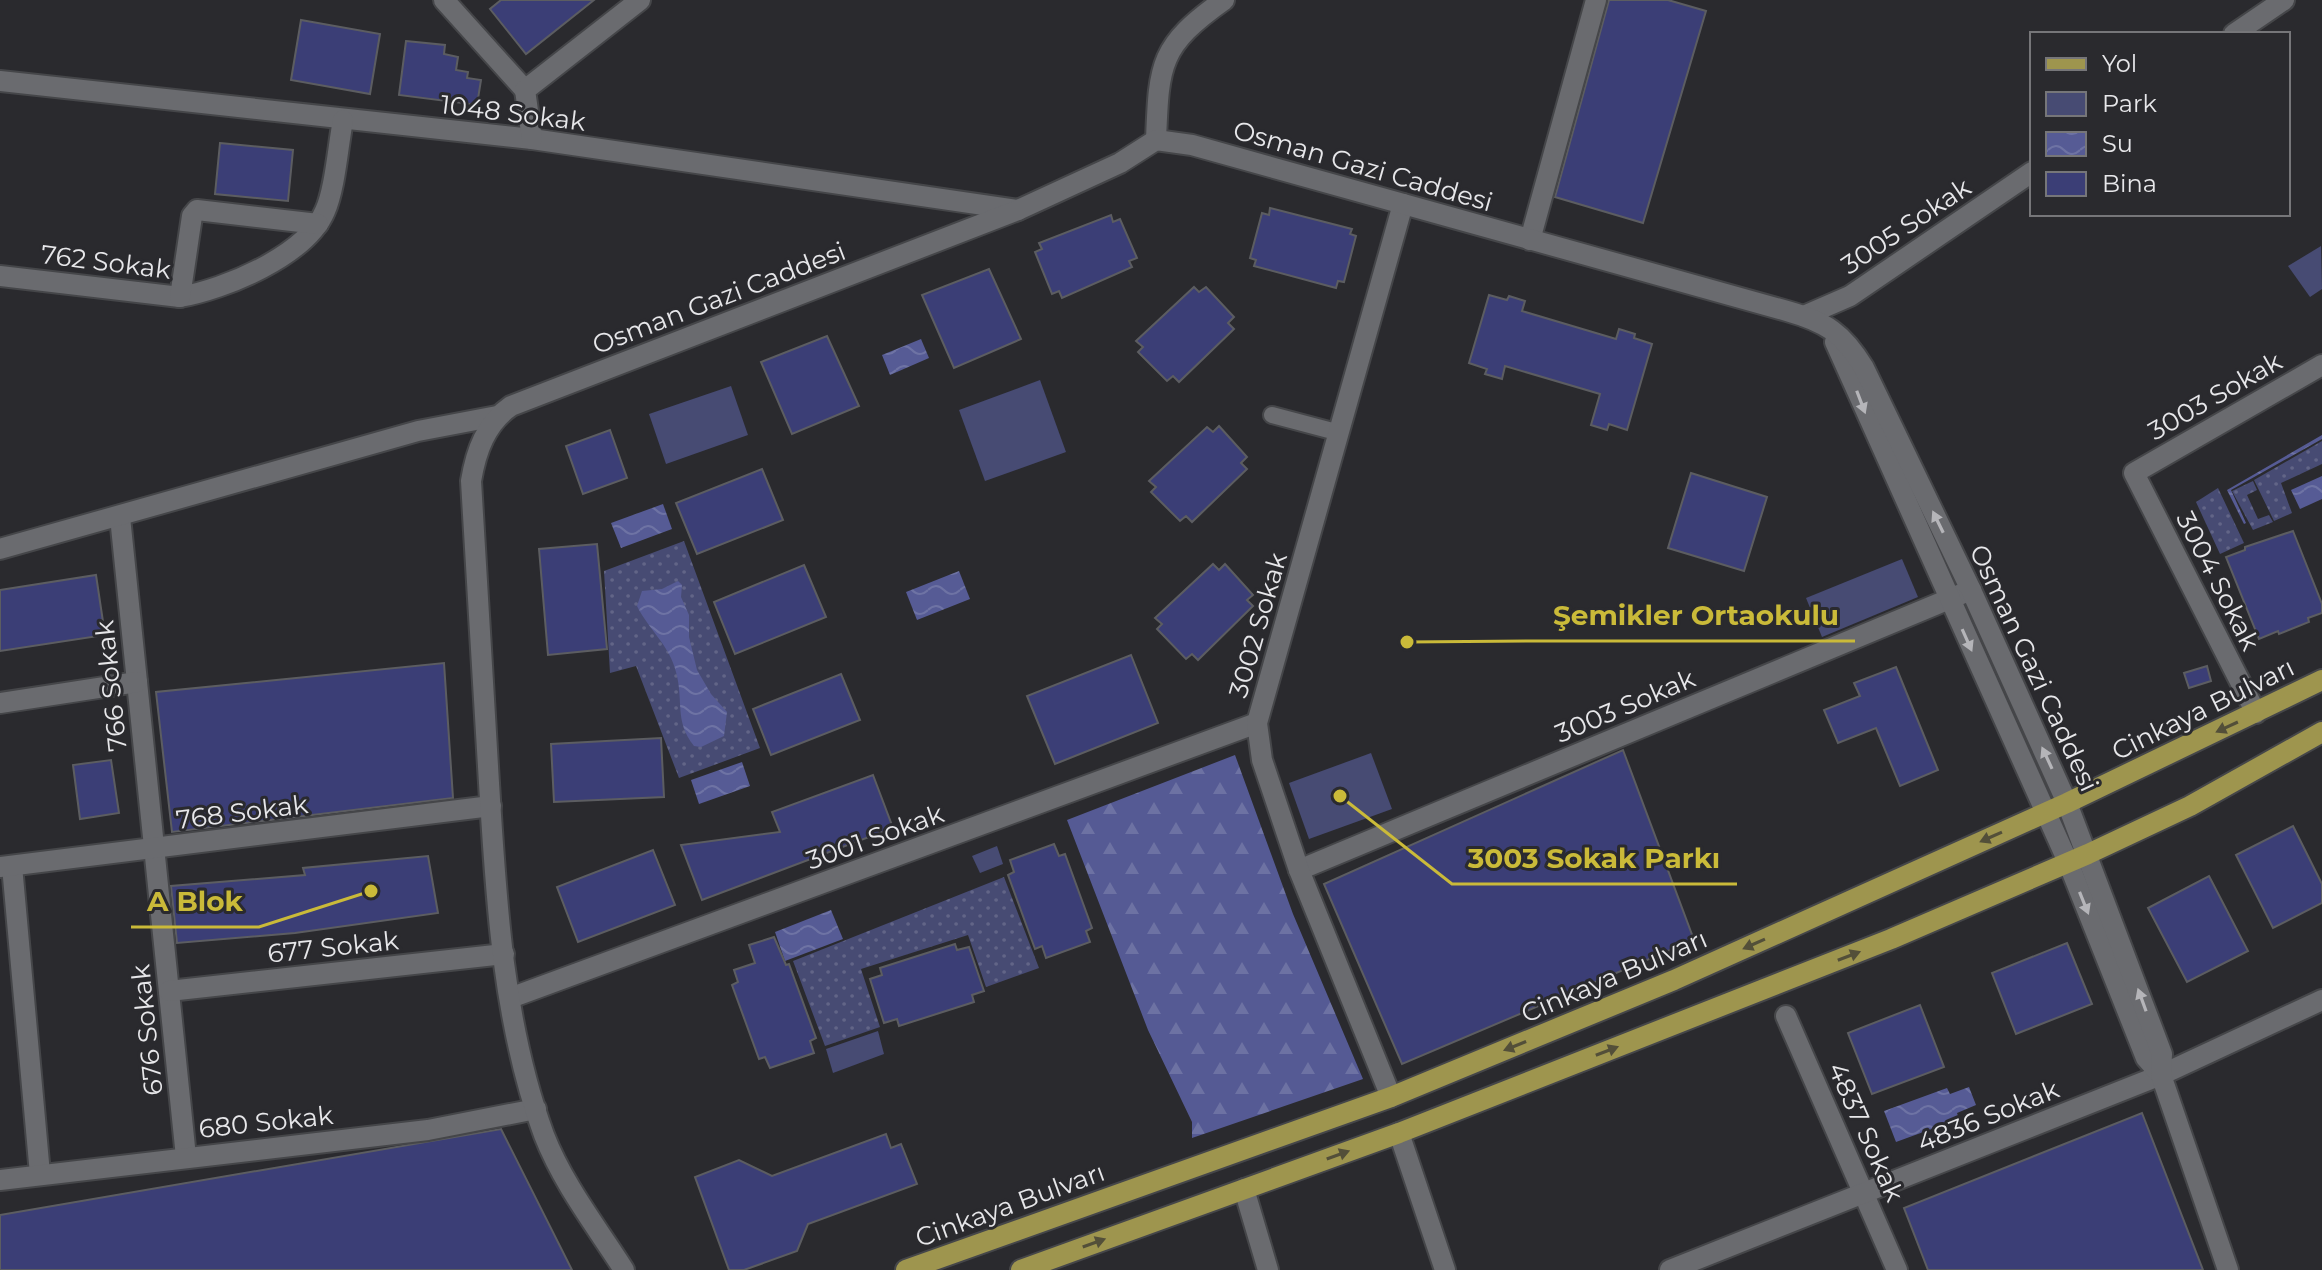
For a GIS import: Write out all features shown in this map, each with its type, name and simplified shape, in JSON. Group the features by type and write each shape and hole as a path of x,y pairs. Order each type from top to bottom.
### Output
{"main road":[{"name":"Cinkaya Bulvarı","path":"906,1270 1391,1097 1674,980 2067,803 2322,680"},
{"path":"1021,1270 1399,1133 1891,939 2088,854 2190,806 2322,732"}],"street":[{"path":"444,0 525,90 532,139"},
{"path":"525,90 640,0"},
{"path":"1156,140 1161,71 1170,51 1190,26 1224,0"},
{"path":"1530,240 1596,0"},
{"path":"2237,32 2284,0"},
{"name":"1048 Sokak","path":"0,81 532,139 1018,210"},
{"path":"180,297 192,216 197,210 318,224 326,209 343,120"},
{"name":"Osman Gazi Caddesi","path":"0,549 418,431 497,416 511,406 1018,210 1120,163 1156,140 1192,145 1804,316 1841,335 1864,368 1971,590 2067,803 2162,1054 2161,1075 2228,1270"},
{"name":"3005 Sokak","path":"1804,316 1850,296 2030,173"},
{"name":"3002 Sokak","path":"1391,1097 1299,870 1262,760 1257,723 1403,204"},
{"name":"762 Sokak","path":"0,276 180,297 203,293 254,271 298,244 318,224"},
{"name":"Osman Gazi Caddesi","path":"1804,316 1832,338 1840,351 2068,862 2146,1058 2161,1075"},
{"name":"3003 Sokak","path":"2134,473 2322,365"},
{"path":"1272,415 1340,433"},
{"path":"497,416 482,443 471,481 491,806 510,998 545,1136 567,1182 624,1270"},
{"name":"3004 Sokak","path":"2134,473 2256,713"},
{"name":"766 Sokak","path":"120,517 154,850"},
{"name":"3003 Sokak","path":"1299,870 1971,590"},
{"path":"0,703 137,682"},
{"name":"3001 Sokak","path":"510,998 1257,723"},
{"name":"768 Sokak","path":"6,866 491,806"},
{"name":"676 Sokak","path":"154,850 186,1157"},
{"path":"6,866 40,1174"},
{"name":"677 Sokak","path":"169,991 504,954"},
{"name":"4836 Sokak","path":"1670,1270 2161,1075 2322,1000"},
{"name":"4837 Sokak","path":"1786,1016 1897,1270"},
{"name":"680 Sokak","path":"0,1180 428,1130 536,1109"},
{"path":"1399,1133 1445,1270"},
{"path":"1244,1189 1268,1270"}],"green space":[{"path":"2321,246 2322,289 2310,297 2288,266"},
{"path":"1040,380 1066,452 985,481 959,410"},
{"path":"731,386 748,435 666,464 649,414"},
{"path":"2322,441 2322,464 2281,483 2292,513 2274,521 2254,480"},
{"path":"2253,481 2257,490 2247,495 2258,519 2269,515 2273,522 2253,530 2232,491"},
{"path":"2218,488 2244,543 2220,554 2196,502"},
{"path":"684,541 760,748 679,778 636,666 610,673 604,571"},
{"path":"1902,559 1918,597 1822,637 1806,598"},
{"path":"1371,753 1392,809 1309,839 1289,783"},
{"path":"1235,755 1293,914 1363,1079 1192,1138 1192,1122 1148,1030 1067,820"},
{"path":"997,846 1003,864 980,873 972,856"},
{"path":"1004,877 1039,968 986,987 968,935 861,969 880,1027 825,1046 793,961"},
{"path":"878,1031 884,1054 833,1073 826,1049"}],"water":[{"path":"921,339 929,358 890,375 882,355"},
{"path":"2322,435 2322,439 2231,490 2244,524 2227,490"},
{"path":"2322,476 2322,499 2300,509 2291,490"},
{"path":"663,504 672,529 621,548 611,523"},
{"path":"959,571 970,599 917,620 906,592"},
{"path":"678,581 682,585 681,597 689,615 689,637 697,670 711,694 727,712 724,736 701,747 694,746 684,728 673,663 637,606 642,591 662,589"},
{"path":"742,762 750,786 699,804 691,780"},
{"path":"831,910 843,939 785,961 775,932"},
{"path":"1969,1087 1976,1105 1957,1113 1959,1119 1896,1142 1884,1111 1947,1088 1950,1094"}],"building":[{"path":"501,0 594,0 526,54 490,9"},
{"path":"1609,0 1668,0 1706,11 1643,223 1555,197"},
{"path":"301,20 380,34 370,94 291,80"},
{"path":"406,41 445,45 444,54 458,57 456,70 468,72 467,78 481,80 477,105 399,95"},
{"path":"220,143 293,150 288,201 215,194"},
{"path":"1270,208 1352,229 1350,234 1356,236 1344,282 1338,281 1336,288 1254,266 1256,260 1250,258 1262,213 1269,215"},
{"path":"1111,215 1113,222 1120,219 1137,258 1129,261 1132,267 1062,298 1059,291 1052,294 1035,252 1042,249 1039,243"},
{"path":"989,269 1021,339 954,368 922,295"},
{"path":"1194,287 1199,292 1206,287 1234,317 1228,323 1234,329 1179,382 1173,376 1167,381 1138,352 1143,347 1136,341"},
{"path":"1489,295 1525,301 1522,311 1616,339 1619,329 1652,344 1627,430 1609,424 1607,430 1591,425 1600,394 1505,366 1502,379 1485,374 1487,369 1469,363"},
{"path":"827,336 859,406 792,434 761,362"},
{"path":"1219,426 1247,457 1241,463 1247,469 1192,522 1186,516 1180,521 1151,492 1156,487 1149,481 1207,427 1213,432"},
{"path":"610,430 627,478 583,494 566,446"},
{"path":"762,469 783,520 697,554 676,503"},
{"path":"1691,473 1767,497 1744,571 1668,548"},
{"path":"2293,531 2322,604 2322,613 2308,618 2309,622 2259,639 2226,557 2245,550 2245,547"},
{"path":"597,544 607,649 548,655 539,549"},
{"path":"1213,564 1219,570 1225,564 1253,595 1247,600 1253,606 1198,660 1192,654 1186,659 1157,629 1162,624 1155,618"},
{"path":"804,565 826,617 735,654 714,602"},
{"path":"96,575 105,635 0,651 0,590"},
{"path":"1131,655 1158,723 1055,764 1027,696"},
{"path":"444,663 453,798 172,832 156,692"},
{"path":"2207,666 2211,681 2189,688 2184,673"},
{"path":"1896,667 1938,770 1900,786 1876,728 1838,743 1824,710 1860,696 1854,683"},
{"path":"841,674 860,720 771,755 753,709"},
{"path":"661,738 664,797 554,802 551,744"},
{"path":"1623,750 1694,940 1402,1064 1324,884"},
{"path":"111,760 119,813 80,819 73,765"},
{"path":"873,775 893,828 702,900 681,845 780,832 772,812"},
{"path":"2293,826 2322,884 2322,903 2273,928 2236,855"},
{"path":"1054,844 1059,856 1065,854 1092,928 1086,931 1090,942 1046,958 1042,946 1035,949 1008,875 1014,872 1010,860"},
{"path":"653,850 675,905 578,942 557,887"},
{"path":"428,856 438,913 295,933 177,943 171,886 305,875 303,868"},
{"path":"2209,876 2248,951 2187,982 2148,908"},
{"path":"774,937 786,965 789,964 816,1038 810,1041 814,1053 770,1068 765,1057 759,1059 732,985 738,982 734,970 755,963 749,945"},
{"path":"2067,943 2092,1004 2016,1034 1992,973"},
{"path":"955,944 957,950 969,947 984,991 972,995 974,1002 899,1026 897,1019 884,1023 870,979 882,975 880,968"},
{"path":"1920,1005 1944,1067 1872,1094 1848,1033"},
{"path":"2142,1113 2203,1270 1928,1270 1904,1208"},
{"path":"501,1129 572,1270 0,1270 0,1215"},
{"path":"886,1134 891,1148 901,1144 917,1184 808,1224 797,1251 744,1270 729,1270 695,1177 739,1160 772,1176"}],"place":[{"name":"Şemikler Ortaokulu","path":"1407,642"},
{"name":"3003 Sokak Parkı","path":"1340,796"},
{"name":"A Blok","path":"371,891"}]}
